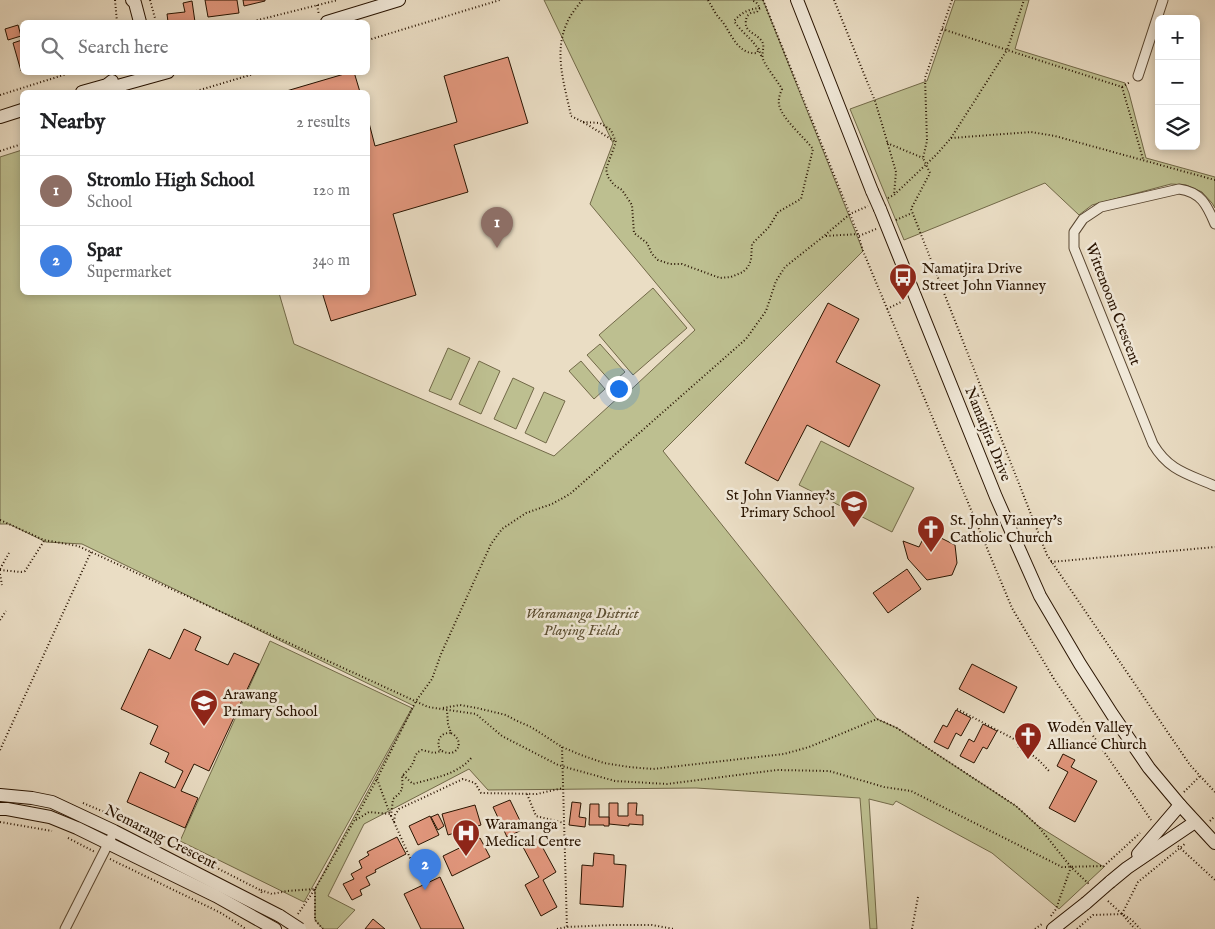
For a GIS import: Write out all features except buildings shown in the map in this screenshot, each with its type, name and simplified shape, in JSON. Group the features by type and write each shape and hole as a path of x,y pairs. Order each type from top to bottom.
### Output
{"main road":[{"path":"132,20 128,4 131,0 135,3 139,20"},
{"path":"323,18 399,0"},
{"name":"Namatjira Drive","path":"797,0 996,497 1040,596 1080,664 1149,768 1215,843"},
{"path":"89,90 107,85 114,80 147,75"},
{"path":"0,116 20,111"},
{"name":"Nemarang Crescent","path":"0,794 52,802 274,928"},
{"path":"1127,868 1180,805"},
{"name":"Nemarang Crescent","path":"0,809 50,817 78,828 111,837 280,916 300,929"},
{"path":"1048,924 1086,903 1127,868 1198,825"}],"street":[{"path":"1138,76 1164,0"},
{"name":"Wittenoom Crescent","path":"1215,224 1210,213 1197,195 1188,190 1179,189 1101,207 1083,219 1074,232 1074,248 1153,444 1159,454 1174,469 1215,486"},
{"path":"65,929 111,837"}],"path":[{"path":"115,0 117,20"},
{"path":"150,0 155,20"},
{"path":"258,20 338,0"},
{"path":"370,39 500,0"},
{"path":"582,0 567,22 561,41 562,73 571,116 616,142"},
{"path":"708,0 726,26 729,34 742,49 750,54 758,53 759,48"},
{"path":"751,0 756,2 760,8"},
{"path":"764,0 852,218 863,251 1012,608 1054,678 1152,822"},
{"path":"834,0 875,101 896,172 894,195 951,138 1007,50 1024,0"},
{"path":"952,0 925,78 927,141 923,158 930,173 911,209 1046,554 1190,765 1215,792"},
{"path":"318,5 323,18"},
{"path":"584,122 600,123 611,130 616,142 606,169 608,177 614,185 622,190 632,205 634,233 646,243 658,260 670,264 682,264 720,278 731,277 743,272 751,260 752,244 770,227 778,212 801,199 813,149 780,109 778,102 782,89 763,59 759,48 734,22 740,14 751,9 760,8"},
{"path":"760,8 757,12 747,16 745,21 746,28 760,40 764,47 763,59"},
{"path":"942,29 1122,87 1143,160"},
{"path":"0,95 63,75"},
{"path":"200,90 250,75"},
{"path":"951,138 1031,132 1055,136 1215,180"},
{"path":"887,143 923,158"},
{"path":"0,151 20,145"},
{"path":"298,914 315,889 354,822 416,701 432,679 441,654 491,544 502,529 526,513 552,504 570,494 746,338 766,311 776,281 785,267 850,214"},
{"path":"824,236 858,234"},
{"path":"887,309 915,295"},
{"path":"0,520 44,540 78,546 428,707 447,708 476,714 502,736 562,766 615,780 667,784 777,770 829,771 884,787 911,791 1062,867 1104,866 1145,828"},
{"path":"9,553 0,570 21,572 25,570 44,540"},
{"path":"1051,562 1215,547"},
{"path":"0,750 91,552"},
{"path":"0,574 2,585"},
{"path":"0,620 6,611"},
{"path":"447,708 460,705 506,715 531,727 562,748 604,763 653,769 784,754 809,747 877,719 896,728 1016,806 1038,826 1071,867 1090,884"},
{"path":"447,708 448,724 451,733"},
{"path":"957,709 1016,740 1020,750 1035,757 1050,772"},
{"path":"390,815 393,799 401,793 402,776 410,768 418,752 422,750 434,753 441,751 451,754 457,750 459,743 457,737 451,733 445,733 439,738 438,745 441,751"},
{"path":"562,748 567,928"},
{"path":"403,775 412,784 448,774 469,761 472,757"},
{"path":"377,779 390,815 415,869"},
{"path":"394,822 399,809 463,779 475,783 481,793 537,794 563,788"},
{"path":"527,794 536,816 564,823"},
{"path":"354,822 369,812 390,815"},
{"path":"1198,825 1215,816"},
{"path":"0,822 58,832"},
{"path":"66,837 221,914 246,929"},
{"path":"1122,914 1138,882 1187,842"},
{"path":"1180,848 1215,880"},
{"path":"1035,929 1048,924 1056,909 1071,867"},
{"path":"260,890 272,894 315,889"},
{"path":"315,889 315,920 323,929"},
{"path":"912,929 918,897"},
{"path":"1108,901 1135,929"},
{"path":"1078,929 1093,915 1122,914 1132,920 1140,929"},
{"path":"557,929 610,925 652,925 674,929"}],"green space":[{"name":"Waramanga District Playing Fields","path":"544,0 763,0 863,251 663,451 877,719 897,728 1016,806 1038,826 1104,867 1059,909 992,853 896,801 893,805 869,799 877,929 870,929 860,798 696,788 488,790 469,769 364,824 328,896 355,910 337,929 323,929 315,920 315,889 414,706 82,544 46,542 9,524 0,524 0,157 20,151 20,295 280,295 294,344 554,456 620,396 622,398 695,330 590,204 613,143"},
{"path":"955,0 1029,0 1015,49 1125,83 1146,158 1215,177 1215,208 1202,192 1186,185 1171,184 1092,205 1079,215 1045,183 904,240 850,109 927,81"},
{"path":"653,288 687,328 633,375 599,335"},
{"path":"600,344 625,372 612,383 587,355"},
{"path":"448,348 470,358 451,400 429,391"},
{"path":"479,361 500,371 481,414 459,404"},
{"path":"581,361 605,389 594,399 569,371"},
{"path":"513,378 534,388 516,429 494,419"},
{"path":"544,392 565,401 546,443 525,433"},
{"path":"821,441 914,488 892,532 799,485"},
{"path":"270,641 412,708 304,902 180,841"}],"place":[{"name":"Stromlo High School","path":"497,248"},
{"name":"Namatjira Drive Street John Vianney","path":"903,301"},
{"name":"St John Vianney's Primary School","path":"854,528"},
{"name":"St. John Vianney's Catholic Church","path":"931,553"},
{"name":"Arawang Primary School","path":"204,727"},
{"name":"Woden Valley Alliance Church","path":"1028,760"},
{"name":"Waramanga Medical Centre","path":"466,857"},
{"name":"Spar","path":"425,890"}]}
